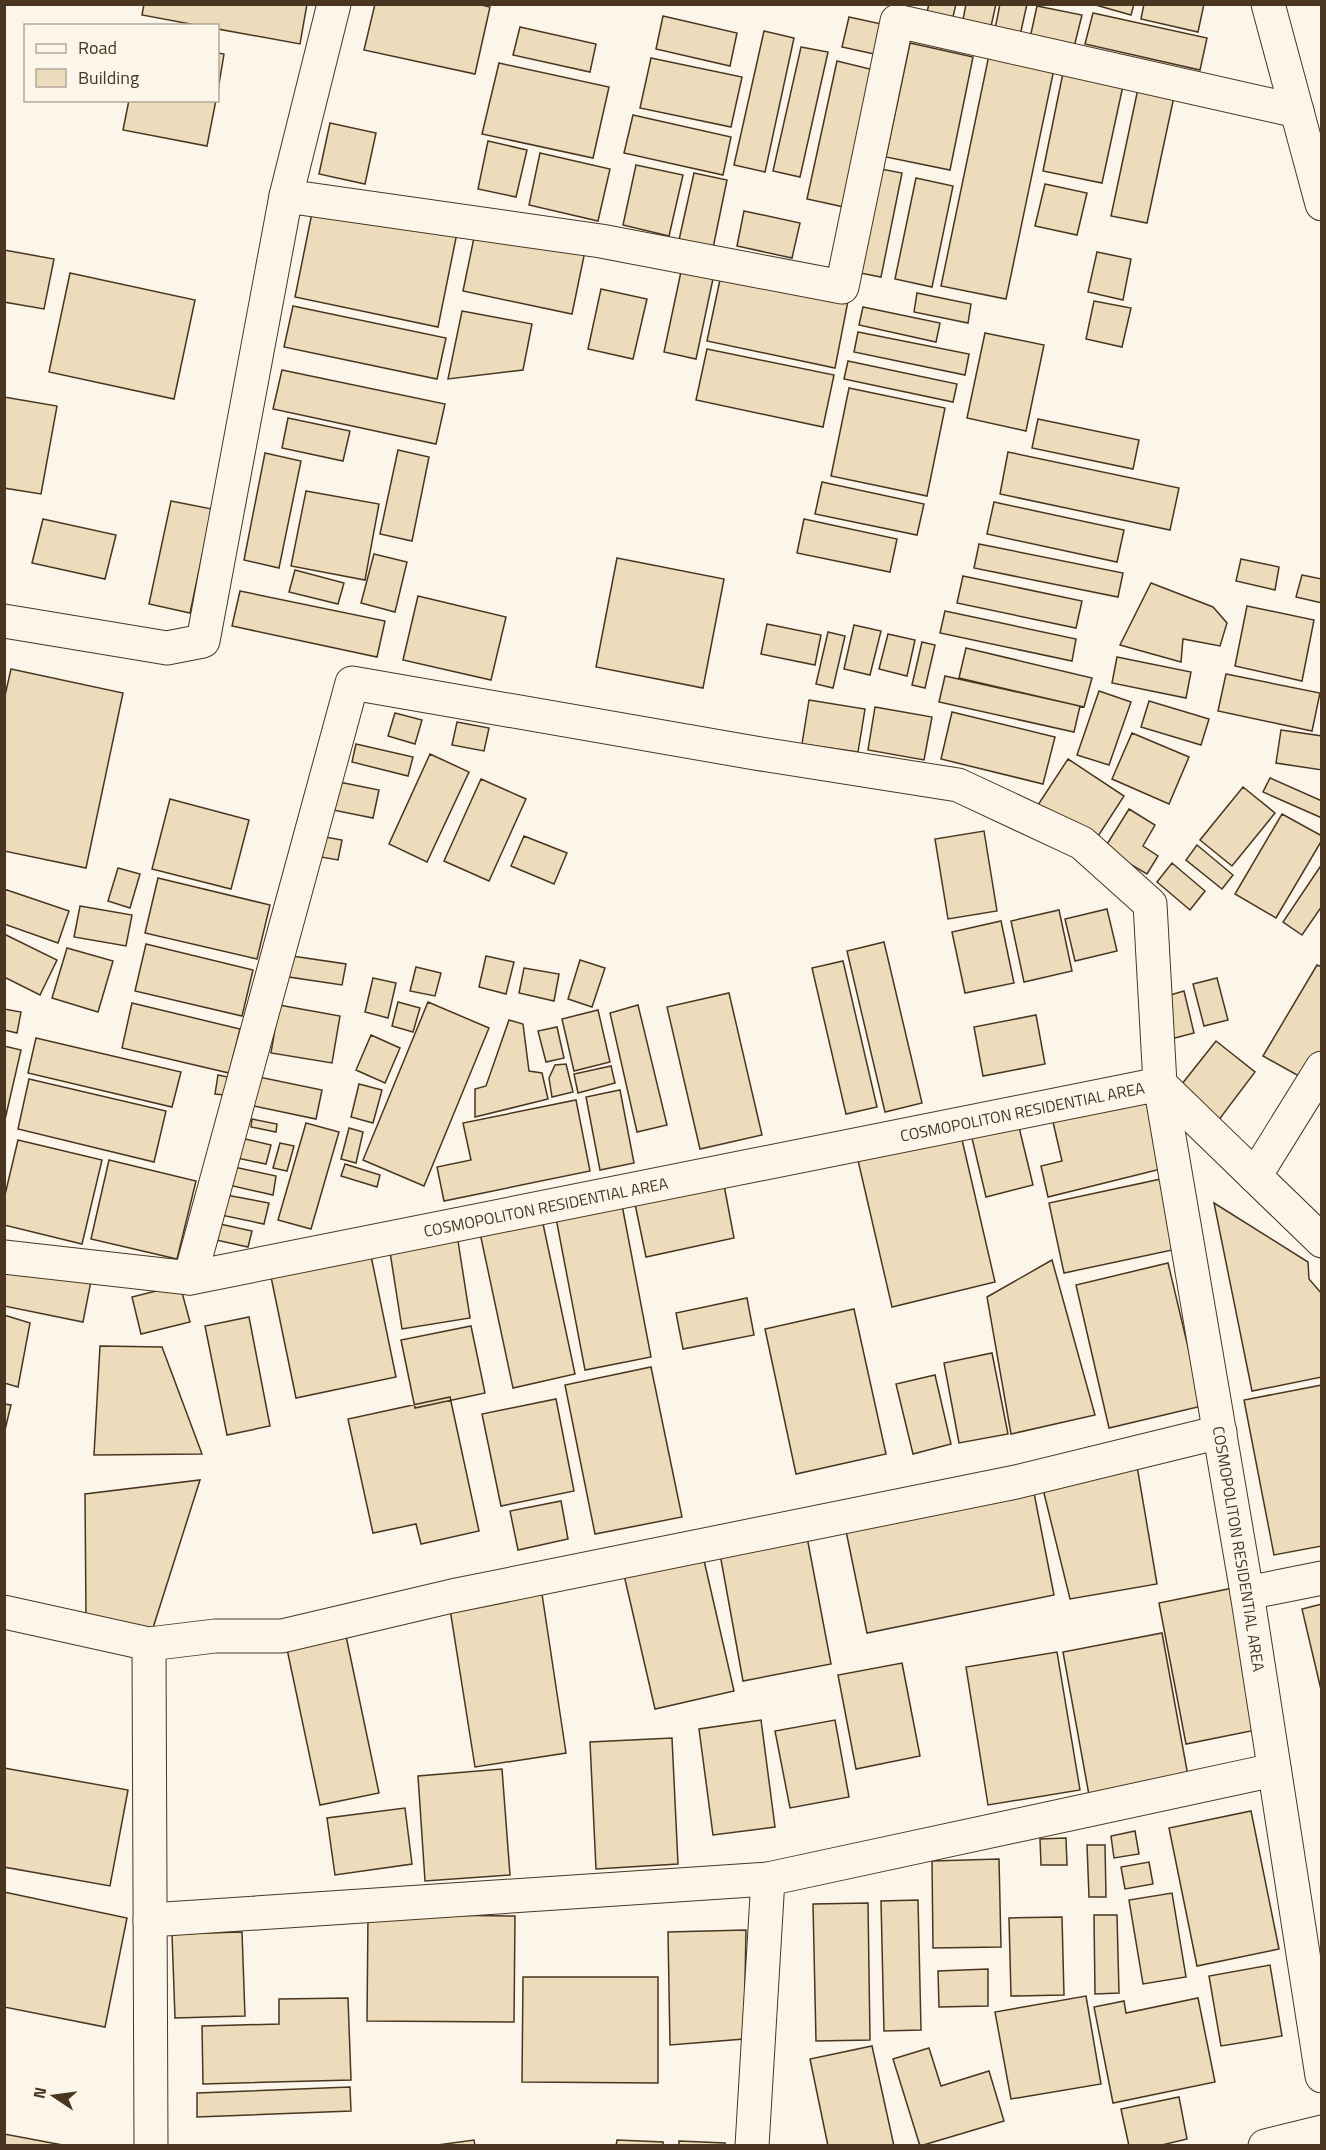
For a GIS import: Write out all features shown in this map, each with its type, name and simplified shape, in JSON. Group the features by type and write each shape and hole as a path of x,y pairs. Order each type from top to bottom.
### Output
{"street":[{"path":"4,621 167,648 202,641 286,196 334,4"},
{"path":"1268,4 1322,204"},
{"path":"286,196 600,241 842,287 897,21 1297,111"},
{"path":"189,1278 352,683 755,753 958,785 1082,843 1150,904 1160,1084 1322,1241"},
{"path":"1255,1176 1322,1068"},
{"name":"COSMOPOLITON RESIDENTIAL AREA","path":"4,1257 189,1278 1160,1084 1247,1593 1322,2076"},
{"path":"4,1612 149,1644 215,1636 282,1636 452,1596 1016,1482 1220,1431"},
{"path":"1247,1593 1322,1578"},
{"path":"149,1644 151,2145"},
{"path":"150,1920 768,1880 1274,1770"},
{"path":"752,2145 768,1880"},
{"path":"1266,2145 1322,2132"}],"building":[{"path":"144,4 307,4 300,44 219,29 219,24 190,24 142,15"},
{"path":"375,4 477,4 490,7 475,74 364,50"},
{"path":"929,4 956,4 952,21 926,16"},
{"path":"966,4 996,4 990,31 962,25"},
{"path":"1000,4 1027,4 1019,40 994,34"},
{"path":"1092,4 1134,4 1131,15"},
{"path":"1144,4 1204,4 1198,32 1141,19"},
{"path":"1037,6 1082,15 1074,47 1030,38"},
{"path":"1093,13 1207,38 1200,70 1085,44"},
{"path":"663,16 737,33 730,66 656,49"},
{"path":"849,17 886,25 879,55 842,47"},
{"path":"520,27 596,44 590,72 513,55"},
{"path":"764,31 794,38 765,172 734,165"},
{"path":"910,43 973,57 950,170 886,157"},
{"path":"801,47 828,52 800,177 773,171"},
{"path":"219,53 224,54 219,84"},
{"path":"989,55 1054,69 1006,299 941,286"},
{"path":"651,58 742,77 731,127 640,108"},
{"path":"837,61 874,70 844,207 807,199"},
{"path":"499,63 609,87 593,158 482,134"},
{"path":"1064,68 1124,81 1102,183 1043,171"},
{"path":"1139,84 1175,92 1147,223 1111,216"},
{"path":"129,102 216,102 207,146 123,130"},
{"path":"633,115 731,137 723,175 624,153"},
{"path":"330,123 376,133 365,184 319,174"},
{"path":"488,141 527,150 516,197 478,189"},
{"path":"540,153 610,169 598,221 529,205"},
{"path":"636,165 683,175 669,236 623,225"},
{"path":"881,169 902,173 881,277 860,273"},
{"path":"694,173 727,180 713,248 679,240"},
{"path":"916,178 953,186 932,287 895,279"},
{"path":"1045,184 1087,193 1077,235 1035,226"},
{"path":"314,203 457,233 438,327 295,297"},
{"path":"744,211 800,223 792,258 737,246"},
{"path":"476,228 585,251 572,314 463,291"},
{"path":"4,250 54,259 44,309 4,302"},
{"path":"1097,252 1131,259 1123,300 1088,292"},
{"path":"682,267 714,274 696,359 664,352"},
{"path":"70,273 195,300 174,399 49,372"},
{"path":"721,275 848,301 835,368 707,341"},
{"path":"601,289 647,299 633,359 588,349"},
{"path":"917,293 971,304 968,323 914,312"},
{"path":"1094,301 1131,308 1122,347 1086,339"},
{"path":"293,306 446,338 437,379 284,347"},
{"path":"863,307 940,323 936,342 859,325"},
{"path":"462,311 532,324 523,370 448,379"},
{"path":"858,332 969,354 965,375 854,352"},
{"path":"985,333 1044,345 1026,431 967,418"},
{"path":"707,349 834,375 823,427 696,400"},
{"path":"848,361 957,384 953,402 844,379"},
{"path":"282,370 445,404 436,444 273,409"},
{"path":"849,388 945,408 927,496 831,476"},
{"path":"4,397 57,406 41,494 4,488"},
{"path":"288,418 350,431 343,461 282,448"},
{"path":"1038,419 1139,440 1133,469 1032,448"},
{"path":"398,450 429,457 412,541 380,534"},
{"path":"1008,452 1179,488 1170,530 1000,494"},
{"path":"265,453 301,461 279,568 244,560"},
{"path":"822,482 924,504 917,535 815,514"},
{"path":"306,491 379,504 365,580 291,566"},
{"path":"171,501 212,509 190,613 149,604"},
{"path":"994,502 1124,530 1117,562 987,534"},
{"path":"43,519 116,535 105,579 32,563"},
{"path":"804,519 897,539 890,572 797,553"},
{"path":"979,544 1123,573 1118,597 974,568"},
{"path":"374,554 407,562 395,612 361,603"},
{"path":"617,558 724,579 703,688 596,667"},
{"path":"1241,559 1279,567 1275,590 1236,581"},
{"path":"295,570 344,583 338,604 289,592"},
{"path":"1302,575 1322,579 1322,603 1296,597"},
{"path":"963,576 1082,601 1076,628 957,603"},
{"path":"1151,583 1213,607 1227,623 1220,646 1183,639 1181,662 1120,645"},
{"path":"240,591 385,621 377,657 232,626"},
{"path":"418,596 506,617 491,680 403,660"},
{"path":"1247,606 1314,620 1302,681 1235,666"},
{"path":"945,611 1076,639 1072,661 940,633"},
{"path":"767,624 821,635 815,665 761,654"},
{"path":"854,625 881,631 870,675 844,669"},
{"path":"828,632 845,636 833,688 816,684"},
{"path":"888,634 915,640 907,676 879,669"},
{"path":"922,642 935,645 925,688 912,685"},
{"path":"966,648 1092,678 1084,707 959,678"},
{"path":"1117,657 1191,672 1186,698 1112,683"},
{"path":"11,669 123,693 86,868 4,851 4,700"},
{"path":"1226,674 1320,693 1312,731 1218,711"},
{"path":"945,676 1080,706 1074,732 939,702"},
{"path":"1099,691 1131,702 1109,765 1077,755"},
{"path":"809,700 865,709 858,752 802,744"},
{"path":"1149,701 1209,719 1201,745 1141,727"},
{"path":"875,707 932,717 924,760 868,750"},
{"path":"952,712 1055,737 1043,784 941,759"},
{"path":"395,713 422,720 415,744 388,736"},
{"path":"457,722 489,728 484,751 452,745"},
{"path":"1281,730 1322,736 1322,770 1276,763"},
{"path":"1132,733 1189,757 1169,804 1112,779"},
{"path":"356,744 413,757 408,776 352,762"},
{"path":"430,754 469,772 427,862 389,844"},
{"path":"1068,759 1124,796 1093,844 1036,808"},
{"path":"1270,778 1322,801 1322,818 1263,792"},
{"path":"481,779 526,799 489,881 444,861"},
{"path":"339,782 379,790 373,818 333,810"},
{"path":"1243,787 1275,813 1232,866 1200,840"},
{"path":"170,799 249,820 231,889 152,869"},
{"path":"1129,809 1155,825 1143,846 1158,856 1147,874 1104,849"},
{"path":"1282,814 1322,836 1322,840 1276,918 1235,894"},
{"path":"984,831 997,911 948,919 935,839"},
{"path":"320,836 342,840 338,860 315,856"},
{"path":"524,836 567,853 554,884 511,866"},
{"path":"1197,845 1233,875 1222,889 1186,860"},
{"path":"1172,863 1205,891 1190,910 1157,882"},
{"path":"1322,864 1322,906 1302,935 1283,922"},
{"path":"118,868 140,874 130,908 108,901"},
{"path":"158,878 270,905 257,959 145,933"},
{"path":"4,889 69,911 58,943 4,924"},
{"path":"80,906 132,915 126,946 74,937"},
{"path":"1107,909 1117,951 1075,961 1065,919"},
{"path":"1059,910 1072,971 1024,982 1011,921"},
{"path":"1001,921 1014,983 965,993 952,932"},
{"path":"4,934 57,960 40,995 4,977"},
{"path":"884,942 922,1103 885,1112 847,951"},
{"path":"146,944 253,970 242,1016 135,991"},
{"path":"67,948 113,961 98,1012 52,998"},
{"path":"292,956 346,964 342,985 289,977"},
{"path":"486,956 514,962 506,994 479,987"},
{"path":"580,960 605,968 592,1007 568,999"},
{"path":"843,961 877,1107 846,1114 812,968"},
{"path":"1317,965 1322,967 1322,1054 1306,1080 1263,1056"},
{"path":"416,967 441,973 435,996 410,991"},
{"path":"524,968 559,974 554,1001 519,993"},
{"path":"373,978 396,983 388,1018 365,1012"},
{"path":"1217,978 1228,1020 1204,1026 1193,984"},
{"path":"1184,991 1194,1033 1171,1039 1160,998"},
{"path":"729,993 762,1135 700,1149 667,1007"},
{"path":"398,1002 420,1008 413,1032 392,1026"},
{"path":"428,1002 489,1028 424,1186 363,1160"},
{"path":"132,1003 240,1029 229,1073 122,1048"},
{"path":"279,1005 340,1016 332,1063 271,1053"},
{"path":"638,1005 667,1125 637,1132 610,1013"},
{"path":"4,1009 21,1012 17,1033 4,1030"},
{"path":"598,1010 610,1062 574,1071 562,1019"},
{"path":"1036,1015 1045,1064 983,1076 974,1027"},
{"path":"509,1020 523,1024 529,1071 542,1073 548,1099 475,1117 475,1089 486,1086"},
{"path":"557,1027 564,1058 546,1062 538,1031"},
{"path":"371,1035 400,1048 385,1083 356,1070"},
{"path":"36,1038 181,1072 172,1107 28,1073"},
{"path":"1216,1041 1255,1072 1218,1121 1178,1089"},
{"path":"4,1046 21,1050 4,1124"},
{"path":"566,1064 573,1092 552,1097 549,1078 555,1065"},
{"path":"611,1066 615,1083 578,1093 574,1074"},
{"path":"218,1075 228,1077 224,1095 215,1094"},
{"path":"254,1076 322,1090 316,1119 249,1105"},
{"path":"29,1079 166,1111 154,1162 18,1129"},
{"path":"359,1084 382,1090 373,1123 351,1117"},
{"path":"620,1090 634,1163 600,1170 586,1097"},
{"path":"1148,1098 1165,1168 1048,1197 1041,1166 1062,1161 1053,1122"},
{"path":"576,1100 590,1171 444,1201 437,1167 471,1160 463,1123"},
{"path":"252,1119 277,1124 276,1132 251,1127"},
{"path":"306,1123 339,1132 311,1229 278,1220"},
{"path":"1018,1123 1033,1185 986,1197 971,1134"},
{"path":"349,1128 363,1132 356,1163 341,1159"},
{"path":"960,1131 995,1282 892,1307 857,1156"},
{"path":"232,1136 271,1145 266,1164 227,1156"},
{"path":"18,1140 102,1160 82,1244 4,1225 4,1199"},
{"path":"280,1143 294,1146 287,1171 273,1168"},
{"path":"109,1160 196,1181 177,1259 91,1239"},
{"path":"345,1164 380,1175 377,1187 341,1176"},
{"path":"225,1165 276,1176 273,1195 220,1183"},
{"path":"1161,1179 1177,1249 1064,1273 1049,1203"},
{"path":"724,1185 734,1238 646,1257 635,1204"},
{"path":"215,1193 269,1203 264,1224 211,1213"},
{"path":"1214,1203 1308,1262 1309,1279 1322,1294 1322,1377 1252,1391"},
{"path":"622,1205 651,1357 585,1370 556,1218"},
{"path":"542,1219 575,1374 513,1388 480,1233"},
{"path":"211,1222 252,1231 248,1247 207,1238"},
{"path":"458,1241 470,1318 402,1329 390,1252"},
{"path":"370,1251 396,1377 296,1398 270,1272"},
{"path":"1052,1260 1095,1415 1011,1434 987,1297"},
{"path":"1168,1263 1202,1406 1109,1428 1076,1285"},
{"path":"4,1268 91,1281 83,1322 4,1306"},
{"path":"180,1285 190,1322 141,1334 132,1297"},
{"path":"747,1298 754,1335 683,1349 676,1313"},
{"path":"854,1309 886,1454 796,1474 765,1329"},
{"path":"4,1315 30,1323 18,1387 4,1383"},
{"path":"249,1317 270,1426 227,1435 205,1326"},
{"path":"471,1326 485,1393 415,1408 401,1340"},
{"path":"100,1346 162,1347 202,1454 94,1455"},
{"path":"992,1353 1008,1434 959,1443 944,1363"},
{"path":"651,1367 682,1517 595,1534 565,1385"},
{"path":"935,1375 951,1444 913,1454 896,1384"},
{"path":"1322,1385 1322,1546 1274,1555 1244,1400"},
{"path":"450,1397 479,1531 421,1544 416,1524 373,1533 348,1419"},
{"path":"556,1399 574,1491 501,1506 482,1414"},
{"path":"4,1404 11,1405 4,1434"},
{"path":"1137,1466 1157,1584 1070,1599 1042,1485"},
{"path":"200,1480 152,1631 86,1616 85,1494"},
{"path":"1034,1493 1054,1595 867,1633 846,1531"},
{"path":"561,1501 568,1539 518,1550 510,1511"},
{"path":"807,1537 831,1664 743,1681 720,1554"},
{"path":"703,1556 734,1691 655,1709 624,1575"},
{"path":"1233,1588 1261,1729 1186,1744 1159,1603"},
{"path":"542,1594 566,1753 475,1767 450,1609"},
{"path":"1322,1604 1322,1694 1302,1609"},
{"path":"1162,1633 1188,1776 1089,1795 1063,1652"},
{"path":"346,1636 379,1793 320,1805 287,1649"},
{"path":"1057,1652 1080,1790 988,1805 966,1667"},
{"path":"902,1663 920,1756 856,1769 838,1675"},
{"path":"761,1720 775,1827 713,1835 699,1729"},
{"path":"835,1720 849,1797 790,1808 775,1731"},
{"path":"672,1738 678,1864 596,1869 590,1742"},
{"path":"4,1768 128,1790 110,1886 4,1867"},
{"path":"502,1769 510,1875 425,1881 418,1776"},
{"path":"405,1808 412,1864 335,1875 327,1818"},
{"path":"1251,1811 1279,1949 1197,1966 1169,1828"},
{"path":"1135,1831 1139,1854 1114,1858 1111,1836"},
{"path":"1066,1838 1067,1865 1041,1865 1040,1839"},
{"path":"1087,1845 1105,1845 1106,1897 1089,1897"},
{"path":"999,1859 1001,1947 933,1948 932,1861"},
{"path":"1149,1862 1153,1884 1125,1889 1121,1867"},
{"path":"4,1892 127,1918 105,2027 4,2007"},
{"path":"1172,1893 1186,1977 1143,1984 1129,1900"},
{"path":"918,1900 921,2030 884,2031 881,1901"},
{"path":"868,1903 870,2040 816,2041 813,1904"},
{"path":"368,1914 515,1916 514,2022 367,2021"},
{"path":"1094,1915 1117,1915 1119,1993 1095,1994"},
{"path":"1062,1917 1064,1995 1011,1996 1009,1918"},
{"path":"746,1930 744,2039 670,2045 668,1932"},
{"path":"242,1932 245,2016 175,2018 172,1934"},
{"path":"1270,1965 1282,2036 1221,2046 1209,1976"},
{"path":"988,1969 988,2006 939,2007 938,1971"},
{"path":"523,1977 658,1977 658,2083 522,2082"},
{"path":"1086,1996 1101,2084 1011,2099 995,2012"},
{"path":"348,1998 351,2080 203,2084 202,2026 279,2024 279,1999"},
{"path":"1198,1998 1215,2082 1113,2103 1094,2007 1124,2001 1126,2013"},
{"path":"872,2046 894,2146 828,2146 810,2059"},
{"path":"929,2048 941,2086 989,2071 1004,2121 920,2146 893,2059"},
{"path":"350,2087 351,2111 197,2117 197,2093"},
{"path":"1179,2097 1187,2139 1158,2146 1129,2146 1121,2109"},
{"path":"4,2134 68,2146 4,2146"},
{"path":"474,2140 475,2146 430,2146"},
{"path":"617,2140 663,2142 663,2146 616,2146"},
{"path":"679,2141 725,2143 725,2146 679,2146"}]}
